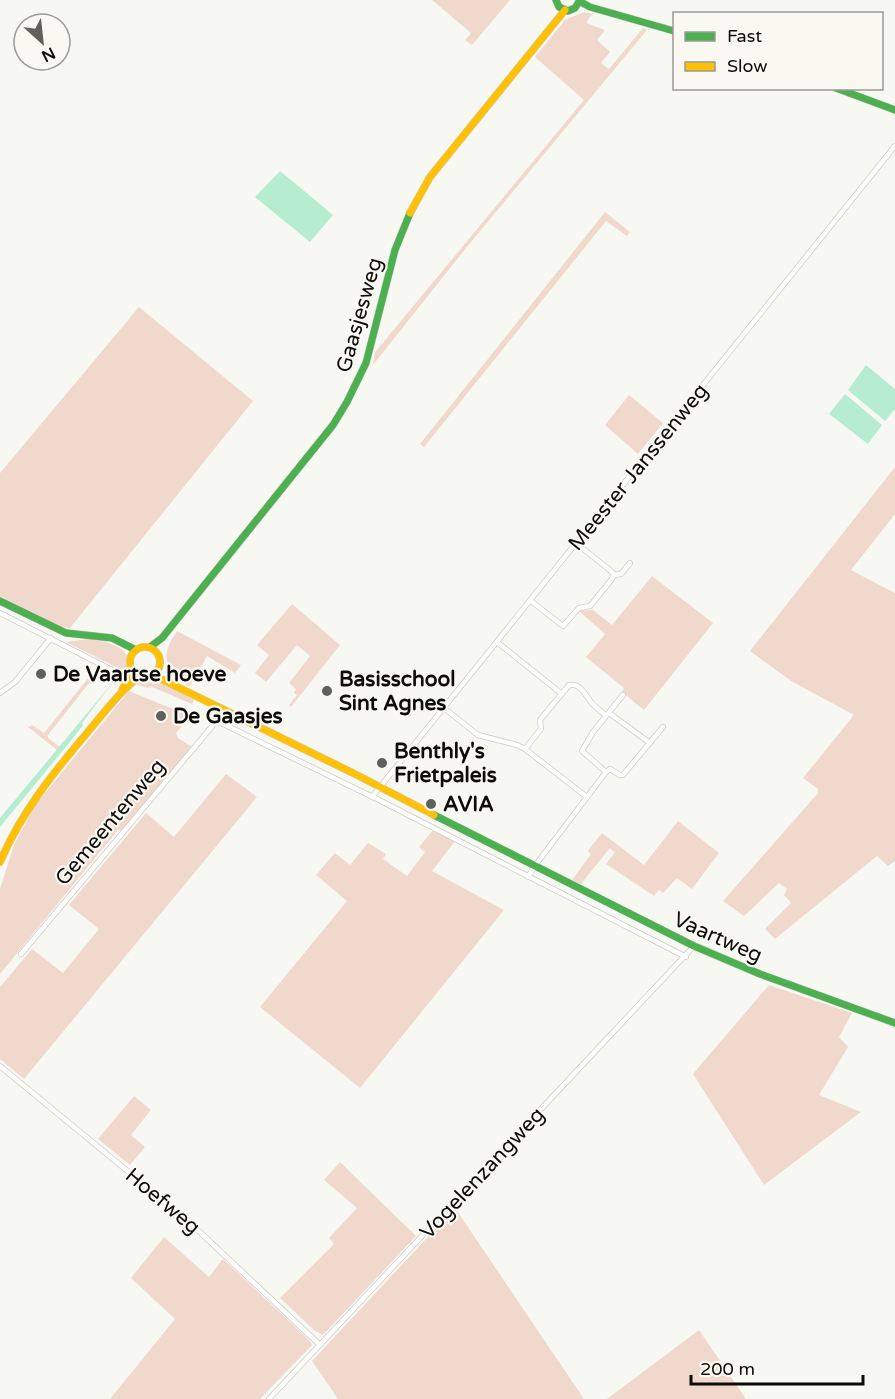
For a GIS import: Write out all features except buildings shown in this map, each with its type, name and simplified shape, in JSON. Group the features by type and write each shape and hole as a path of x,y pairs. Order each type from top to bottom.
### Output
{"street":[{"path":"560,6 571,10 579,2 673,30"},
{"name":"Gaasjesweg","path":"150,647 162,638 333,425 366,363 395,250 410,212 430,177 553,24 560,6"},
{"path":"841,90 895,110"},
{"name":"Meester Janssenweg","path":"380,787 895,146"},
{"path":"577,544 614,575"},
{"path":"531,601 564,626 579,608 590,606 614,575 621,574 630,562"},
{"path":"0,601 76,636 101,635 136,650"},
{"path":"0,613 112,670"},
{"path":"0,693 15,682 50,637 54,627"},
{"name":"Gaasjesweg","path":"158,653 162,638"},
{"path":"497,642 562,694"},
{"path":"121,643 131,657 132,670 122,690"},
{"path":"0,862 31,801 122,690 140,676 153,675 159,668 158,653 150,647 136,650 131,657"},
{"name":"Vaartweg","path":"159,668 169,682"},
{"path":"132,670 140,676"},
{"name":"Vaartweg","path":"153,675 694,946 754,971 895,1023"},
{"path":"525,749 541,729 540,720 572,685 588,695 589,701 650,743"},
{"path":"606,772 582,751 623,695"},
{"path":"444,708 478,735 525,749 587,797"},
{"name":"Gemeentenweg","path":"21,954 225,711"},
{"name":"Vaartweg","path":"217,721 686,957"},
{"path":"528,877 606,772 610,769 623,775 663,727"},
{"path":"372,797 380,787"},
{"name":"Vogelenzangweg","path":"269,1399 694,946"},
{"name":"Hoefweg","path":"0,1066 188,1220 320,1345"}],"shaded area":[{"path":"432,0 510,0 472,45 465,40 471,33"},
{"path":"584,12 592,14 586,23 605,30 597,40 610,52 601,63 609,69 643,28 647,30 466,248 373,365 375,352 584,100 535,57 565,20"},
{"path":"280,171 333,215 310,242 255,197"},
{"path":"605,212 630,232 627,236 606,221 424,447 420,444"},
{"path":"139,307 253,401 70,628 61,626 0,596 0,473"},
{"path":"866,365 895,389 895,409 885,421 848,390"},
{"path":"845,394 882,425 868,444 829,414"},
{"path":"629,395 663,423 638,454 605,425"},
{"path":"895,467 895,514 851,570 895,593 895,861 888,866 877,856 775,939 765,929 791,903 784,895 787,889 779,883 744,916 723,901 818,793 818,789 803,778 854,715 791,681 750,651"},
{"path":"652,576 713,623 644,710 622,692 624,688 586,657 605,634 579,611 593,610 612,625"},
{"path":"292,604 340,645 291,707 289,705 297,695 294,693 296,689 289,683 310,656 297,645 266,682 255,673 269,655 257,645"},
{"path":"177,631 241,665 235,673 207,656 189,687 174,674 167,662 168,648"},
{"path":"90,639 121,649 128,660 126,672 66,642"},
{"path":"97,667 100,669 48,735 48,738 60,747 57,750 28,727 32,725 44,733"},
{"path":"139,681 162,682 194,700 192,704 152,687 147,688 135,684"},
{"path":"113,682 74,737 0,827 0,818"},
{"path":"129,691 190,716 176,733 178,738 192,747 123,830 118,830 0,974 0,889 14,845 35,805"},
{"path":"226,774 257,797 24,1079 0,1059 0,987 32,949 63,973 99,929 69,905 146,813 174,837"},
{"path":"678,821 719,853 692,889 677,878 663,893 659,890 654,896 606,864 615,852 610,848 581,884 572,880 591,854 589,849 602,833 644,865"},
{"path":"433,830 455,841 432,871 504,910 360,1088 260,1007 347,901 316,875 335,853 350,865 368,843 386,854 383,859 407,876 425,852 419,847"},
{"path":"769,985 852,1013 839,1037 848,1047 819,1095 861,1112 764,1185 693,1074"},
{"path":"134,1096 151,1110 131,1135 145,1147 130,1165 98,1139"},
{"path":"340,1162 416,1236 323,1335 314,1330 280,1298 334,1244 329,1238 357,1208 324,1180"},
{"path":"455,1208 584,1399 338,1399 312,1361"},
{"path":"164,1237 209,1277 223,1259 312,1345 260,1399 110,1399 175,1319 131,1278"},
{"path":"699,1330 746,1399 607,1399"}],"traffic: fast":[{"path":"556,0 559,7 568,11 575,8 580,0"},
{"path":"579,1 590,7 673,31"},
{"path":"841,90 895,110"},
{"path":"150,647 162,638 333,425 347,402 366,363 395,250 410,213"},
{"path":"0,601 66,633 112,638 136,650"},
{"path":"434,815 694,946 760,974 895,1023"}],"traffic: slow":[{"path":"410,213 430,177 565,10"},
{"path":"145,647 156,651 160,662 156,673 145,677 134,673 130,662 134,651 145,647"},
{"path":"122,690 132,670"},
{"path":"153,675 434,815"},
{"path":"0,862 28,810 50,778 112,703 140,676"}],"place":[{"name":"De Vaartse hoeve","path":"41,674"},
{"name":"Basisschool Sint Agnes","path":"327,691"},
{"name":"De Gaasjes","path":"161,716"},
{"name":"Benthly's Frietpaleis","path":"382,763"},
{"name":"AVIA","path":"431,804"}]}
